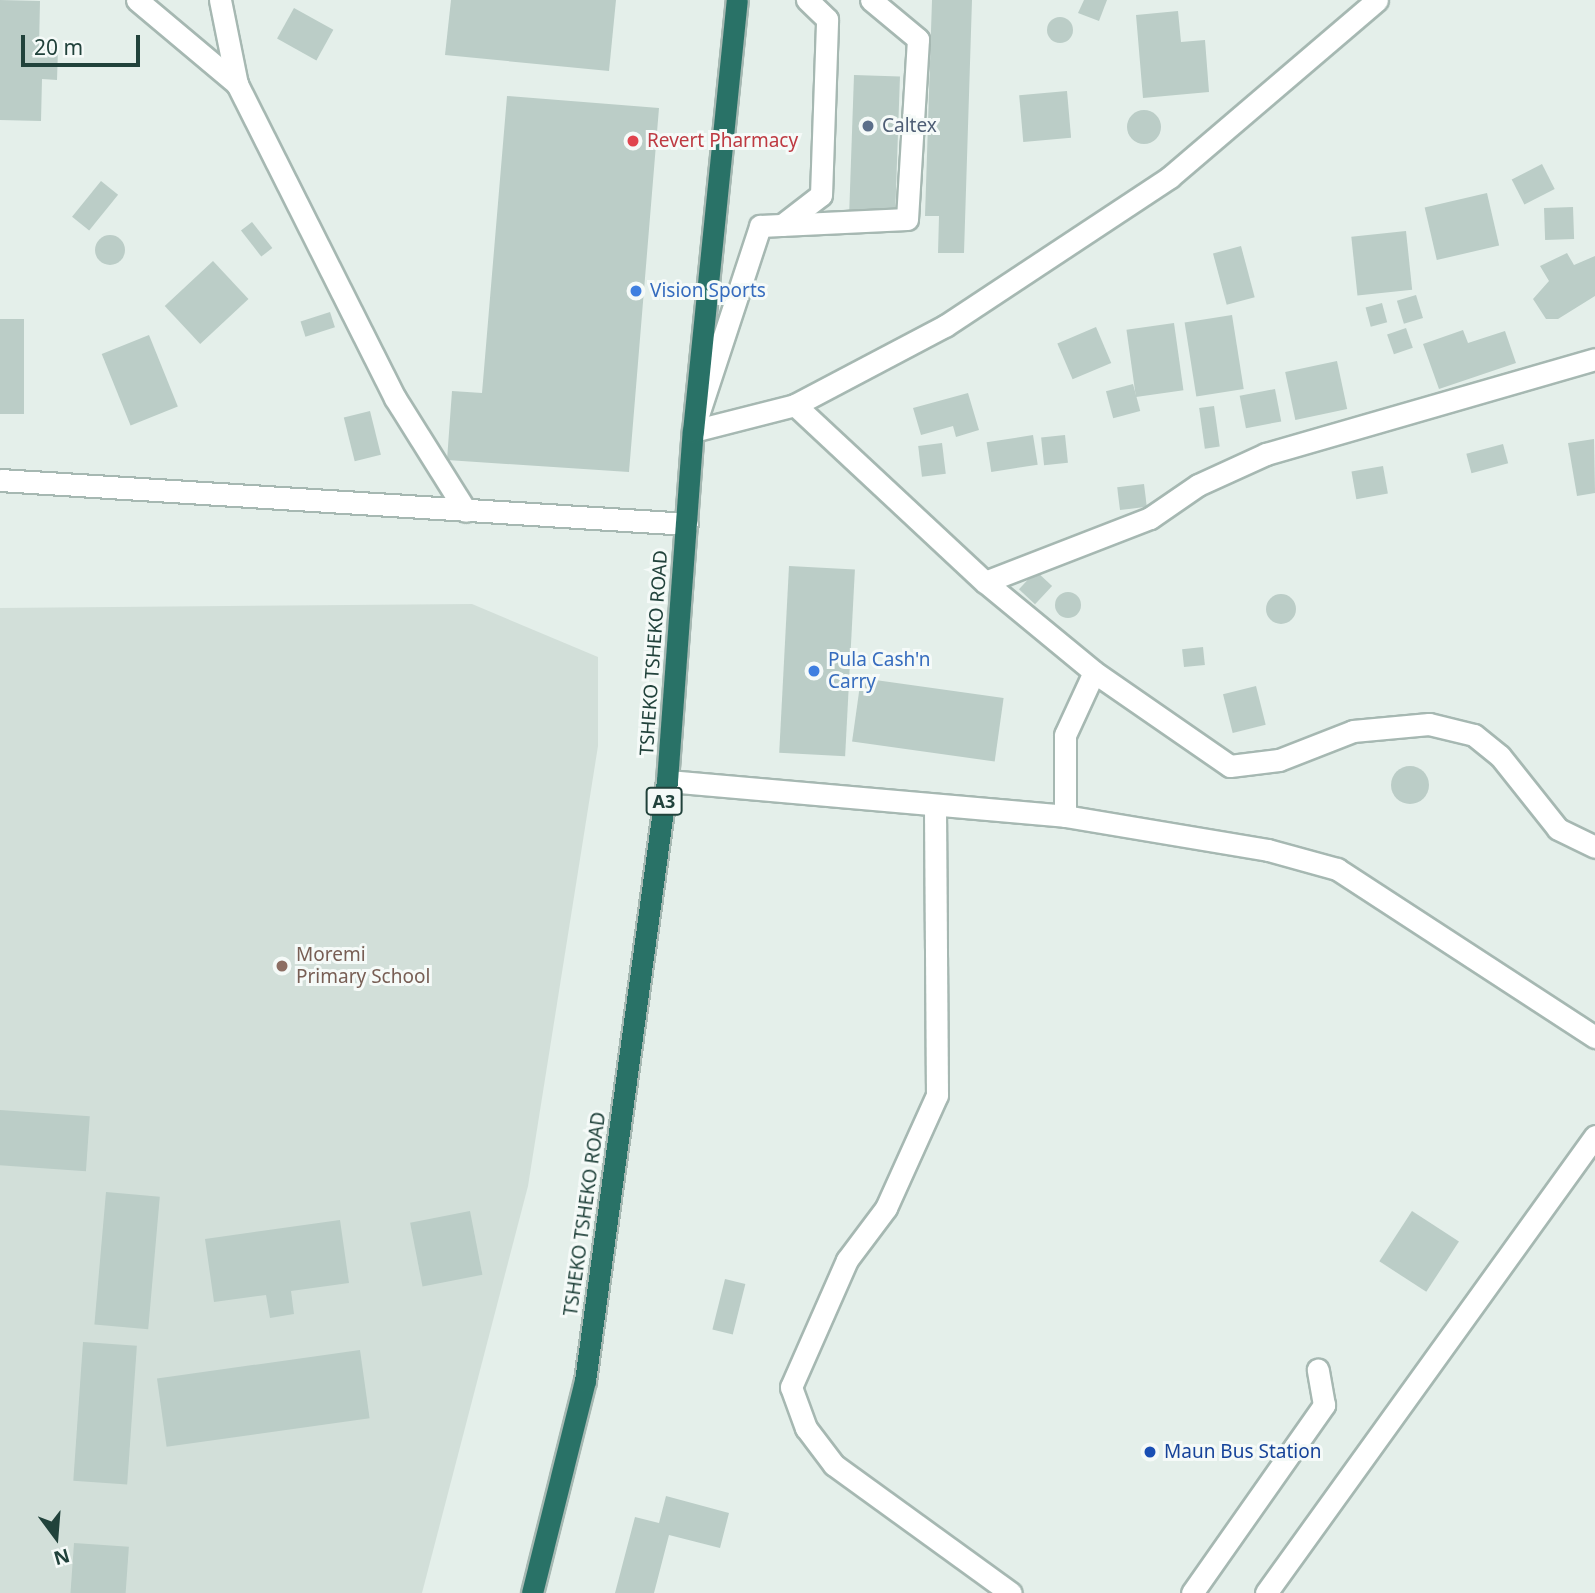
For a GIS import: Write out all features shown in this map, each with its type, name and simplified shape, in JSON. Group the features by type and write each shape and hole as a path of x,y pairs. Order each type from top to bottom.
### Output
{"highway":[{"name":"TSHEKO TSHEKO ROAD","path":"532,1593 585,1381 667,781 693,430 737,0"}],"street":[{"path":"137,0 237,84"},
{"path":"220,0 237,84 395,398 466,510"},
{"path":"782,225 821,195 827,19 807,0"},
{"path":"693,430 760,226 907,219 918,39 871,0"},
{"path":"693,430 795,405 945,326 1170,177 1377,0"},
{"path":"985,582 1150,518 1198,485 1266,454 1595,359"},
{"path":"795,405 985,582 1094,672 1230,766 1279,760 1353,731 1429,724 1474,735 1500,756 1558,829 1595,847"},
{"path":"0,480 687,524"},
{"path":"1065,816 1065,736 1094,672"},
{"path":"667,781 935,809 1065,816 1268,850 1337,869 1595,1037"},
{"path":"935,809 937,1095 886,1208 847,1261 791,1387 806,1428 834,1465 1011,1593"},
{"path":"1266,1593 1595,1136"},
{"path":"1192,1593 1324,1405 1318,1370"}],"shaded area":[{"name":"Moremi Primary School","path":"472,604 598,657 598,746 528,1186 422,1593 0,1593 0,608"}],"building":[{"path":"0,0 40,1 39,49 58,49 57,80 42,79 41,121 0,120"},
{"path":"451,0 616,0 609,71 445,55"},
{"path":"932,0 972,0 964,253 938,253 939,216 925,216"},
{"path":"1084,0 1107,0 1099,21 1078,13"},
{"path":"294,8 333,30 316,60 277,39"},
{"path":"1178,11 1181,42 1205,40 1209,92 1143,98 1136,15"},
{"path":"1060,17 1069,21 1073,30 1069,39 1060,43 1051,39 1047,30 1051,21"},
{"path":"854,75 900,77 895,215 849,213"},
{"path":"1067,91 1071,138 1023,142 1019,95"},
{"path":"507,96 659,108 629,472 447,460 452,391 482,393"},
{"path":"1144,110 1156,115 1161,127 1156,139 1144,144 1132,139 1127,127 1132,115"},
{"path":"1542,164 1555,189 1524,204 1512,179"},
{"path":"101,181 118,195 89,231 72,217"},
{"path":"1487,193 1499,246 1437,260 1425,207"},
{"path":"1573,207 1574,239 1545,240 1544,208"},
{"path":"252,222 272,248 261,257 241,231"},
{"path":"1406,231 1412,290 1357,295 1351,237"},
{"path":"110,235 121,239 125,250 121,261 110,265 99,261 95,250 99,239"},
{"path":"1241,246 1255,297 1227,305 1213,254"},
{"path":"1567,253 1574,265 1595,256 1595,296 1558,319 1546,319 1533,299 1549,281 1540,266"},
{"path":"213,261 248,299 200,344 165,306"},
{"path":"1416,295 1423,318 1404,324 1397,301"},
{"path":"1382,303 1387,322 1371,327 1366,307"},
{"path":"330,312 335,327 305,337 301,322"},
{"path":"1232,315 1244,389 1196,397 1185,323"},
{"path":"0,319 24,319 24,414 0,414"},
{"path":"1174,323 1183,390 1136,397 1126,330"},
{"path":"1096,327 1111,363 1073,379 1057,343"},
{"path":"1406,328 1413,348 1394,354 1387,335"},
{"path":"1463,330 1468,343 1505,331 1516,363 1439,389 1423,344"},
{"path":"149,335 178,406 131,425 102,354"},
{"path":"1337,361 1347,409 1295,420 1285,372"},
{"path":"1133,384 1140,411 1113,418 1106,391"},
{"path":"1275,389 1281,421 1246,428 1240,396"},
{"path":"968,393 979,430 956,437 953,426 921,435 913,408"},
{"path":"1214,406 1220,447 1205,449 1199,408"},
{"path":"370,411 381,455 355,461 344,418"},
{"path":"1033,435 1038,465 991,472 987,442"},
{"path":"1065,435 1068,463 1044,465 1041,438"},
{"path":"1594,439 1595,493 1577,496 1568,443"},
{"path":"942,443 946,474 922,477 918,446"},
{"path":"1503,444 1508,463 1471,473 1466,454"},
{"path":"1383,466 1388,494 1356,499 1351,472"},
{"path":"1144,484 1147,507 1120,510 1117,487"},
{"path":"789,566 855,569 845,756 779,753"},
{"path":"1036,571 1052,586 1035,604 1019,589"},
{"path":"1068,592 1077,596 1081,605 1077,614 1068,618 1059,614 1055,605 1059,596"},
{"path":"1281,594 1287,595 1295,603 1295,615 1287,623 1281,624 1275,623 1267,615 1266,609 1267,603 1275,595"},
{"path":"1203,647 1205,665 1184,667 1182,649"},
{"path":"861,678 1004,698 995,761 852,741"},
{"path":"1256,686 1266,725 1233,733 1223,694"},
{"path":"1410,766 1424,771 1429,785 1424,799 1410,804 1396,799 1391,785 1396,771"},
{"path":"0,1110 90,1116 86,1171 0,1165"},
{"path":"106,1192 160,1197 148,1329 94,1324"},
{"path":"470,1211 482,1275 423,1286 410,1223"},
{"path":"1412,1211 1459,1241 1426,1292 1379,1261"},
{"path":"340,1220 349,1283 291,1291 294,1314 270,1318 266,1295 214,1302 205,1239"},
{"path":"725,1279 745,1284 733,1335 712,1329"},
{"path":"83,1342 137,1346 127,1484 73,1481"},
{"path":"360,1350 370,1418 167,1447 157,1379"},
{"path":"666,1496 729,1513 720,1548 669,1535 654,1593 615,1593 635,1517 659,1523"},
{"path":"74,1543 129,1547 126,1593 71,1593"}],"place":[{"name":"Caltex","path":"868,126"},
{"name":"Revert Pharmacy","path":"633,141"},
{"name":"Vision Sports","path":"636,291"},
{"name":"Pula Cash'n Carry","path":"814,671"},
{"name":"Moremi Primary School","path":"282,966"},
{"name":"Maun Bus Station","path":"1150,1452"}]}
